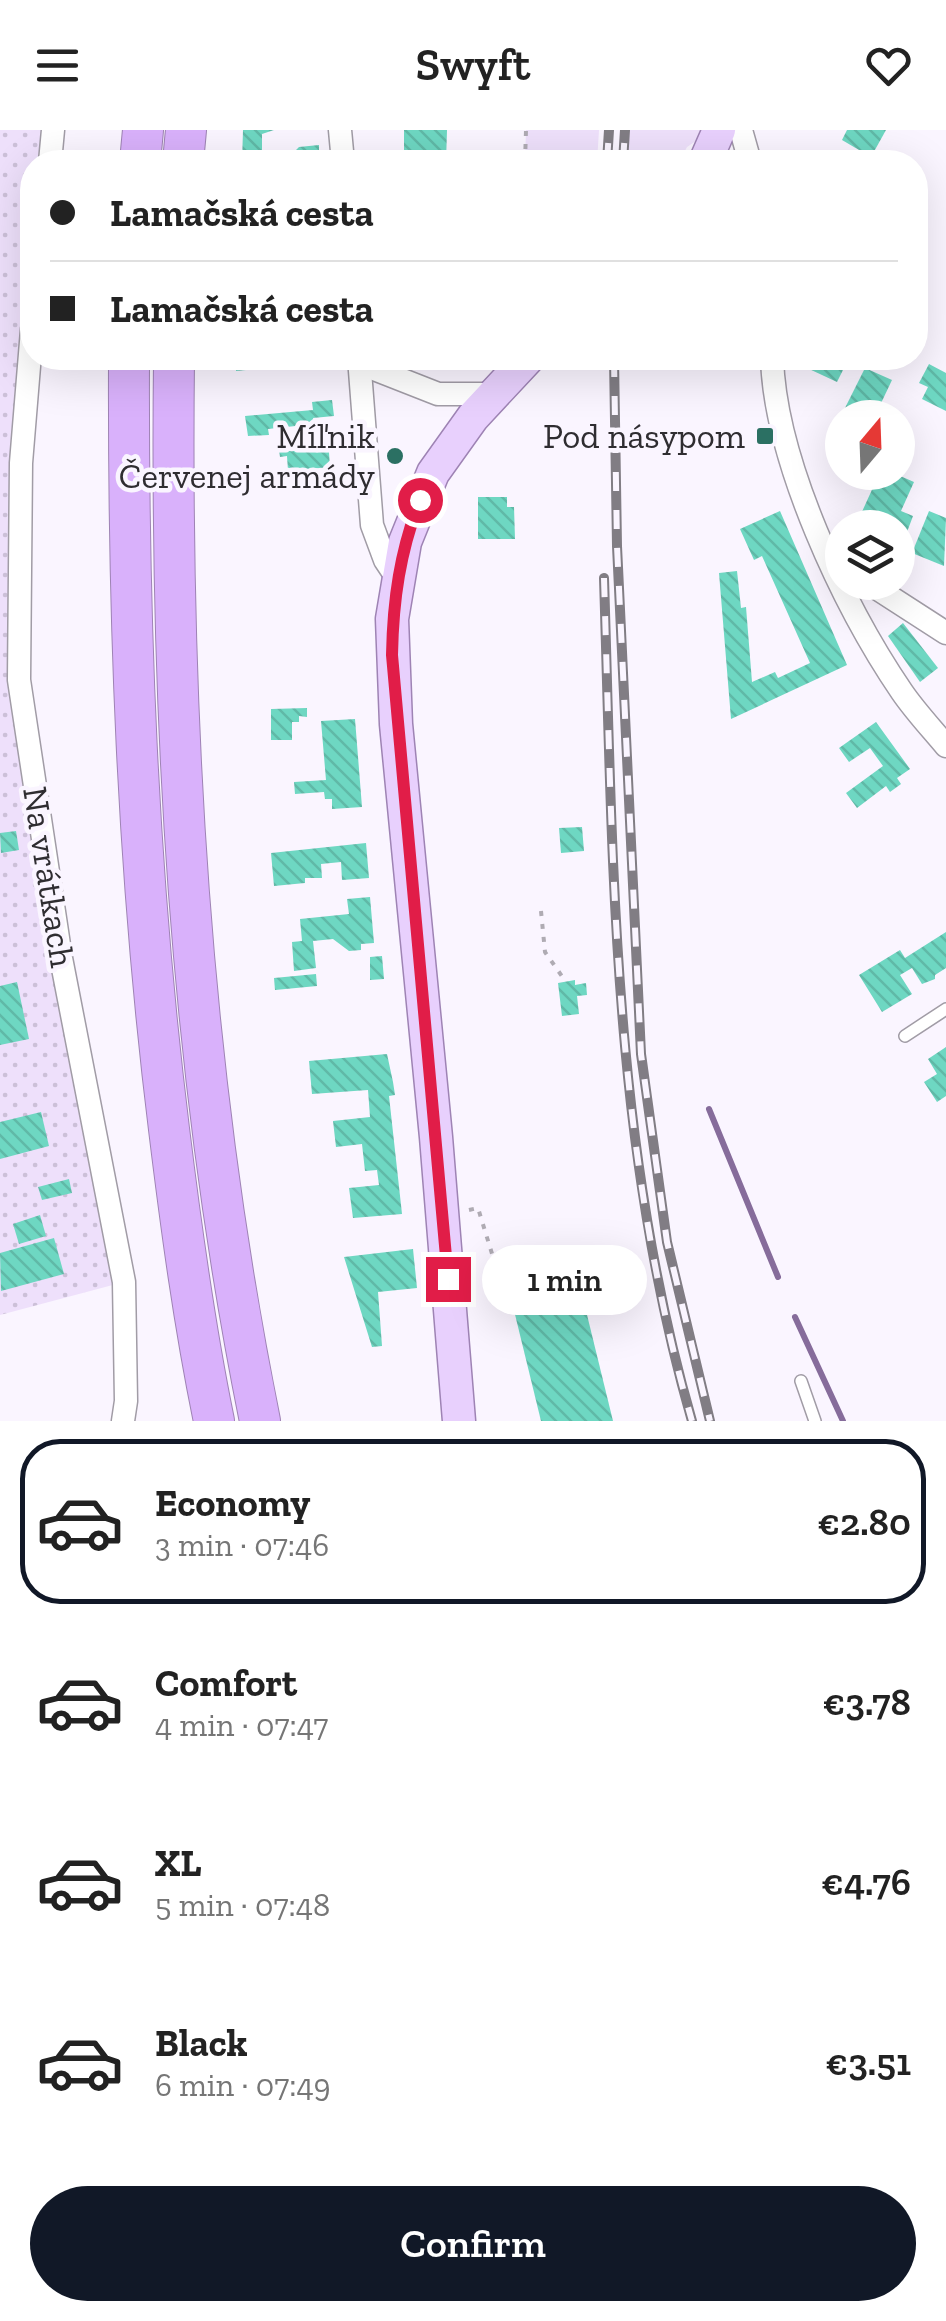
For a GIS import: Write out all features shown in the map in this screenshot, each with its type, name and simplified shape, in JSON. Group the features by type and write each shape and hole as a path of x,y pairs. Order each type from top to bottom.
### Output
{"highway":[{"path":"129,370 131,672 147,938 183,1248 214,1421"},
{"path":"174,370 176,669 190,923 225,1233 260,1421"}],"main road":[{"path":"459,1421 392,655 397,578 411,522 433,473 493,394 516,370"}],"street":[{"name":"Na vrátkach","path":"29,370 21,462 19,680 61,958 124,1282 123,1421"},
{"path":"360,370 372,525 384,560 397,578"},
{"path":"382,370 438,394 493,394"},
{"path":"774,370 782,431 798,486 825,540"},
{"path":"853,600 878,654 946,746"},
{"path":"895,600 946,633"}],"lane":[{"path":"905,1036 946,1010"},
{"path":"801,1380 816,1421"}],"path":[{"path":"541,911 545,952 566,982"},
{"path":"478,1208 494,1256"}],"shaded area":[{"path":"0,130 53,130 51,150 20,150 20,370 31,370 19,680 124,1282 0,1315"},
{"path":"526,130 599,130 598,150 525,150"},
{"path":"626,130 712,130 685,150 625,150"}],"building":[{"path":"243,130 274,130 262,134 262,150 242,150"},
{"path":"404,130 447,130 446,150 404,150"},
{"path":"847,130 886,130 875,150 859,150 842,140"},
{"path":"319,145 319,150 296,150"},
{"path":"928,366 946,373 946,411 922,399 928,387 919,383"},
{"path":"811,370 843,370 837,382"},
{"path":"864,370 892,380 883,400 849,400"},
{"path":"332,400 334,416 313,418 314,424 268,429 269,435 248,436 245,416 313,410 312,402"},
{"path":"328,438 330,467 288,471 287,456 280,457 278,443"},
{"path":"872,490 910,490 901,510 863,510"},
{"path":"478,497 507,497 507,507 514,507 515,539 478,539"},
{"path":"780,511 847,665 731,719 719,573 737,571 741,608 746,607 752,682 775,672 778,678 810,663 762,556 754,560 740,529"},
{"path":"929,511 946,518 944,566 915,554"},
{"path":"903,623 938,668 920,682 888,636"},
{"path":"307,708 307,717 299,716 299,722 292,722 292,740 271,740 271,709"},
{"path":"355,719 362,807 332,809 332,799 325,799 324,792 295,794 294,782 326,780 321,721"},
{"path":"876,722 910,769 897,778 901,784 890,792 886,786 857,808 846,793 883,766 870,748 849,762 839,748"},
{"path":"582,827 584,851 561,853 559,828"},
{"path":"16,831 19,850 1,853 0,833"},
{"path":"366,843 369,878 342,880 341,862 321,864 322,878 274,886 271,853"},
{"path":"370,897 374,943 361,944 361,950 349,951 333,939 313,941 316,968 294,971 292,942 302,941 300,919 349,914 347,899"},
{"path":"946,932 946,968 935,979 922,984 912,968 900,975 912,994 882,1012 859,975 900,950 905,958"},
{"path":"382,956 384,979 370,980 370,957"},
{"path":"316,974 317,986 275,990 274,978"},
{"path":"575,980 575,985 586,983 587,995 577,996 579,1014 562,1016 558,983"},
{"path":"17,982 29,1039 0,1045 0,986"},
{"path":"946,1047 946,1096 937,1102 924,1082 937,1074 928,1059"},
{"path":"387,1054 395,1095 389,1096 402,1214 353,1218 349,1188 379,1185 377,1170 365,1171 362,1144 336,1147 333,1121 370,1117 368,1090 312,1094 309,1061"},
{"path":"41,1112 49,1146 0,1159 0,1122"},
{"path":"69,1179 72,1193 42,1200 38,1187"},
{"path":"40,1215 46,1236 19,1244 13,1224"},
{"path":"54,1238 64,1274 1,1291 0,1253"},
{"path":"413,1249 417,1288 378,1292 382,1346 372,1347 344,1257"},
{"path":"578,1278 613,1421 541,1421 510,1294"}],"waterway":[{"path":"709,1109 778,1277"},
{"path":"795,1317 843,1421"}],"railway":[{"path":"608,150 609,130"},
{"path":"624,150 625,130"},
{"path":"614,370 617,546 641,1054 667,1242 710,1421"},
{"path":"604,578 615,897 631,1108 666,1317 692,1421"}],"place":[{"name":"Pod násypom","path":"765,436"},
{"name":"Míľnik Červenej armády","path":"395,456"}],"route":[{"path":"420,500 397,578 392,655 448,1279"}]}
